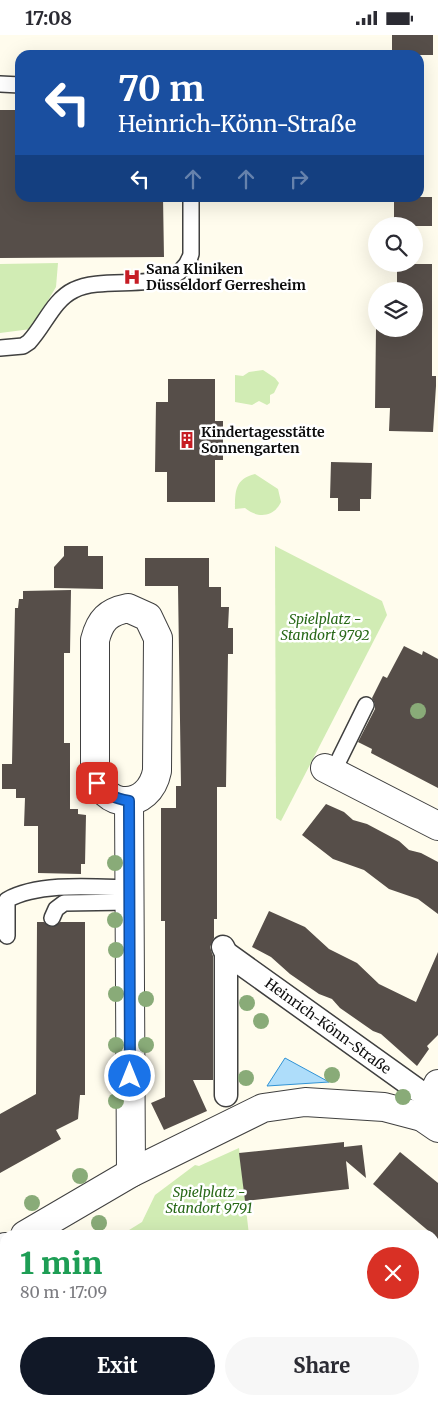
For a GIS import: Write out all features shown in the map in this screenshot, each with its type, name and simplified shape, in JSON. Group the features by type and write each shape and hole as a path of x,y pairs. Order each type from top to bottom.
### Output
{"street":[{"path":"128,608 148,617 158,638 157,771 154,783 148,792 129,801 115,799 104,793 97,783 95,771 95,640 98,627 104,617 115,611 128,608"},
{"path":"329,770 438,826"},
{"path":"129,801 131,1173"},
{"name":"Heinrich-Könn-Straße","path":"228,1107 225,950 432,1107"},
{"name":"Heinrich-Könn-Straße","path":"34,1230 131,1173 228,1107 263,1108 304,1102 384,1107 432,1107"}],"lane":[{"path":"0,84 15,85"},
{"path":"0,348 23,346 29,342 63,295 79,287 97,283 165,279 181,272 189,261 191,254 191,202"},
{"path":"329,770 366,705"},
{"path":"7,936 8,900 20,893 66,888 130,895"},
{"path":"52,918 56,909 64,903 130,895"}],"green space":[{"path":"58,263 56,287 31,329 0,333 0,264"},
{"path":"263,370 279,383 274,393 270,395 270,403 267,405 259,401 252,405 235,402 235,375 243,376 249,372"},
{"path":"255,474 278,489 281,502 274,511 265,515 255,514 245,508 235,509 236,491 240,483 248,476"},
{"name":"Spielplatz - Standort 9792","path":"275,546 382,601 387,615 281,821 276,818"},
{"name":"Spielplatz - Standort 9791","path":"239,1148 248,1230 129,1230 142,1222 155,1195 195,1165 199,1166"}],"water":[{"path":"285,1058 329,1082 267,1086"}],"building":[{"path":"392,35 433,35 433,55 424,55 424,50 392,50"},
{"path":"0,110 15,110 15,202 163,202 164,257 0,258"},
{"path":"424,197 432,197 432,226 423,226 423,217 394,217 394,202 424,202"},
{"path":"423,264 432,264 432,376 436,376 433,432 389,431 390,408 375,408 376,337 423,337 423,282 397,282 397,272 423,272"},
{"name":"Kindertagesstätte Sonnengarten","path":"168,379 215,379 215,421 223,421 223,460 215,460 215,502 167,502 167,472 155,472 156,402 168,402"},
{"path":"331,462 372,463 371,499 360,499 360,511 338,511 338,498 330,498"},
{"path":"64,546 88,546 88,556 103,556 103,589 54,588 54,567 64,556"},
{"path":"145,558 209,558 209,587 221,587 221,607 229,607 228,628 233,628 233,654 228,654 226,787 217,787 217,919 214,919 214,938 210,947 213,956 213,1080 193,1080 207,1111 164,1130 151,1103 165,1097 165,921 161,921 161,808 176,808 176,786 181,786 178,586 145,586"},
{"path":"71,590 70,653 64,653 64,743 70,743 70,809 78,809 78,814 86,815 85,864 81,864 81,874 38,873 38,826 24,826 25,798 16,798 16,789 2,789 2,764 12,764 15,608 18,608 19,599 23,599 23,591"},
{"path":"404,646 422,655 423,651 438,659 438,788 371,753 372,749 358,742 375,709 372,698 383,676 387,678"},
{"path":"326,804 344,812 353,820 367,824 399,841 409,850 421,853 438,862 438,914 418,899 389,889 364,870 333,859 302,835"},
{"path":"269,911 305,927 329,949 357,963 379,984 416,1002 438,952 438,1035 427,1046 429,1049 417,1066 381,1034 373,1031 340,1008 332,999 319,994 290,974 271,957 252,947"},
{"path":"37,922 44,922 52,927 60,922 85,922 85,1095 80,1095 78,1119 56,1130 61,1139 0,1173 0,1114 36,1094"},
{"path":"344,1142 344,1147 362,1145 366,1178 346,1161 349,1189 245,1201 239,1153"},
{"path":"400,1152 438,1183 438,1230 427,1230 373,1184"}],"place":[{"name":"Sana Kliniken Düsseldorf Gerresheim","path":"132,277"},
{"name":"Kindertagesstätte Sonnengarten","path":"187,440"}],"route":[{"path":"97,783 104,793 115,799 129,801 130,1076"}]}
